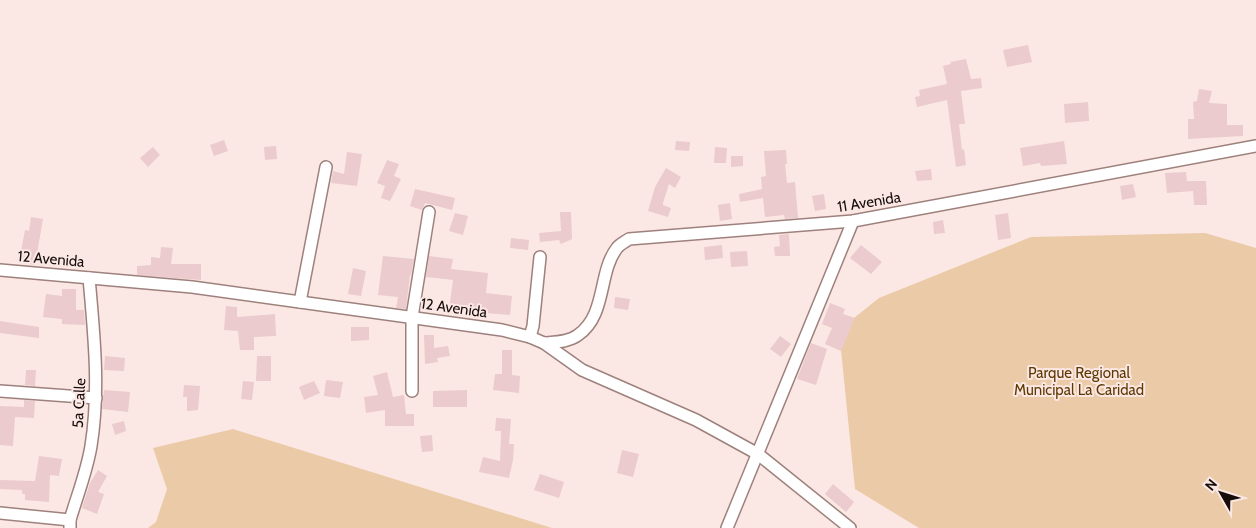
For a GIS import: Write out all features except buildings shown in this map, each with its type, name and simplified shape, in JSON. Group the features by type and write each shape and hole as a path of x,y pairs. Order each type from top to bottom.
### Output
{"street":[{"name":"11 Avenida","path":"544,343 562,342 578,336 588,325 597,309 611,257 618,246 629,239 853,221 1256,146"},
{"path":"300,302 326,167"},
{"path":"412,391 412,317 429,212"},
{"path":"728,528 853,221"},
{"path":"530,337 533,326 540,257"},
{"name":"12 Avenida","path":"0,270 192,287 502,330 530,337 544,343 582,370 696,420 758,454 850,528"},
{"name":"5a Calle","path":"70,524 91,448 96,398 96,359 89,278"},
{"path":"0,391 96,398"},
{"path":"0,513 70,524"}],"green space":[{"name":"Parque Regional Municipal La Caridad","path":"1205,233 1256,248 1256,528 919,528 855,489 839,330 879,298 1031,237"},
{"path":"233,429 552,528 148,528 156,522 167,489 153,448"}]}
